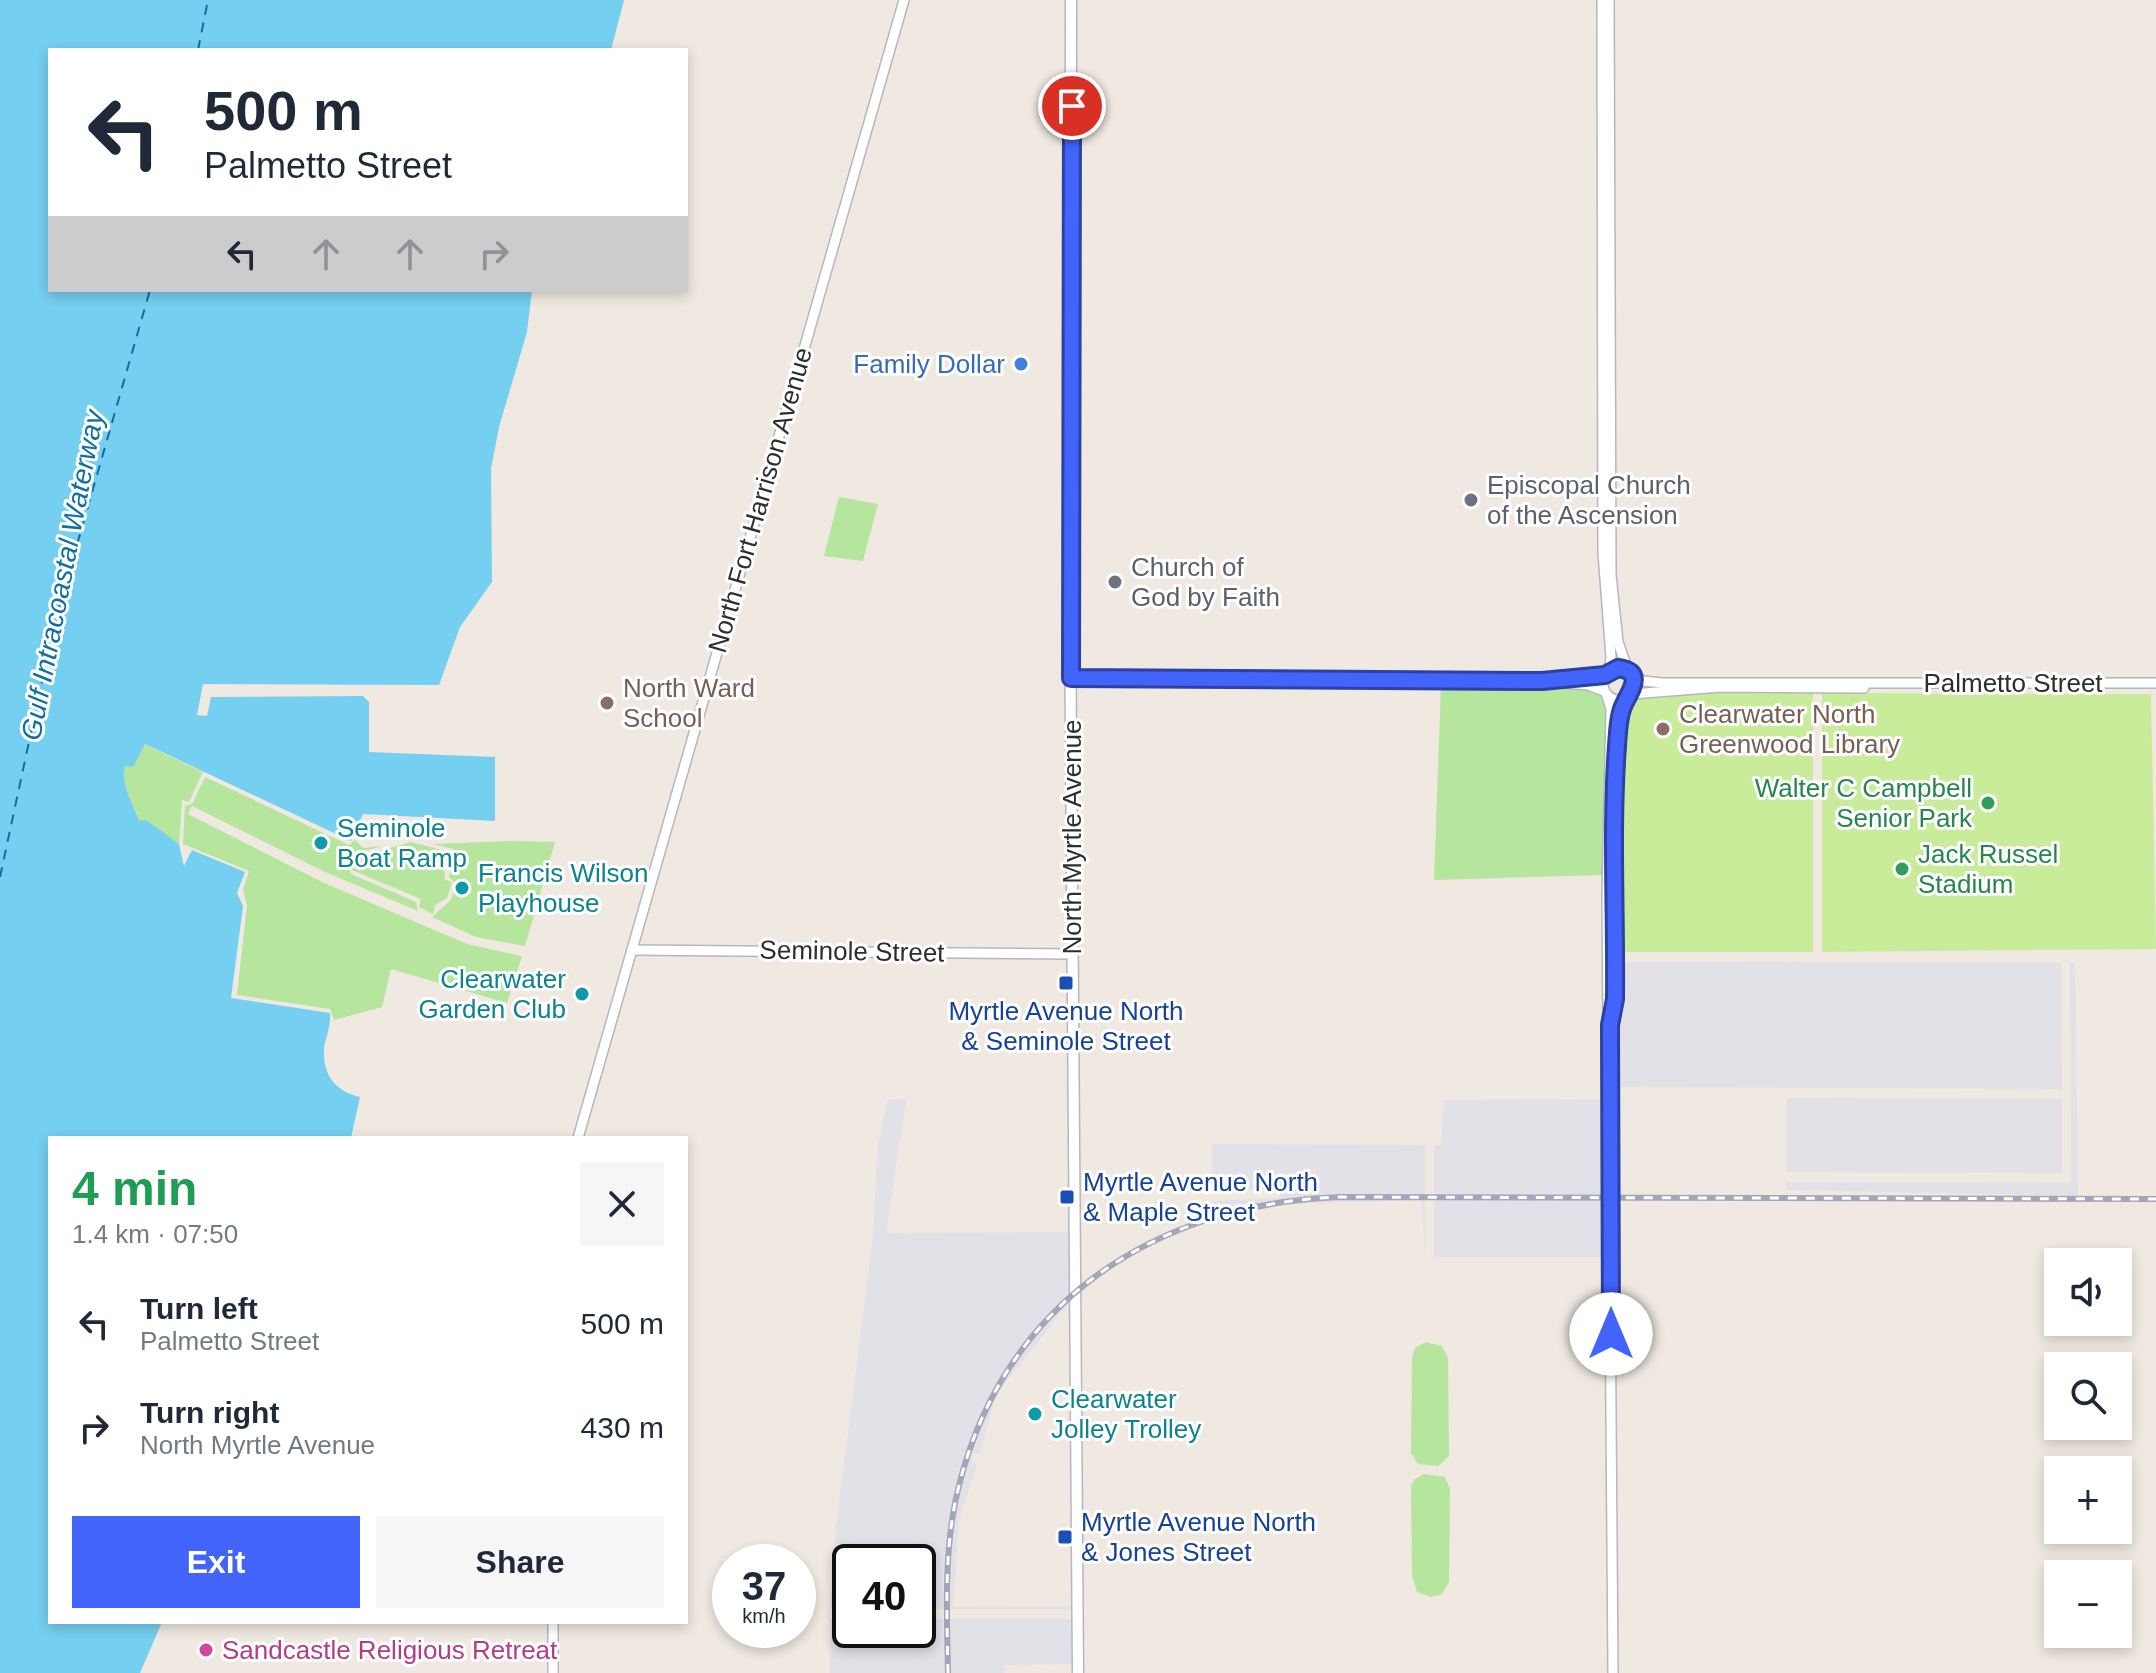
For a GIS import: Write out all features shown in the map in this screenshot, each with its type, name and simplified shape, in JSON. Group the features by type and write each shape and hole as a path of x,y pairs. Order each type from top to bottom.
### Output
{"main road":[{"name":"North Myrtle Avenue","path":"1071,0 1071,678 1078,1673"}],"street":[{"name":"North Fort Harrison Avenue","path":"579,1136 904,0"},
{"path":"1602,0 1603,553 1611,657 1606,693 1611,709 1607,833 1613,1673"},
{"path":"1609,0 1611,575 1618,642 1635,684 1620,719 1616,773 1615,999 1610,1025"},
{"path":"1542,681 1607,673 1618,668 1630,672"},
{"name":"Palmetto Street","path":"1630,672 1643,681 1662,683 2156,686"},
{"path":"1071,678 1542,681 1588,685 1617,700 1630,696"},
{"name":"Palmetto Street","path":"1630,696 1720,687 2156,686"},
{"name":"Seminole Street","path":"632,950 1073,954"},
{"path":"553,1624 553,1673"}],"shaded area":[{"path":"1620,962 2061,963 2062,1089 1615,1087"},
{"path":"2070,963 2075,963 2078,1196 1786,1190 1786,1182 2071,1183"},
{"path":"1787,1098 2062,1099 2062,1173 1787,1172"},
{"path":"888,1099 906,1100 886,1233 1071,1232 1070,1302 996,1394 980,1453 972,1453 972,1463 977,1463 959,1521 953,1607 1073,1606 1073,1609 936,1609 936,1544 835,1544 873,1235 878,1145"},
{"path":"1606,1099 1606,1257 1434,1257 1434,1145 1441,1145 1444,1100"},
{"path":"1212,1144 1425,1145 1425,1257 1422,1200 1213,1206 1213,1201 1280,1198 1279,1189 1212,1191"},
{"path":"830,1619 832,1648 936,1648 936,1619 1074,1619 1074,1664 1005,1665 1004,1673 830,1673"}],"green space":[{"path":"839,497 878,504 863,561 824,556"},
{"path":"1441,685 1547,685 1587,690 1600,695 1606,710 1602,875 1434,880"},
{"name":"Walter C Campbell Senior Park","path":"1698,693 1813,693 1813,952 1620,952 1619,778 1627,714 1635,698"},
{"name":"Walter C Campbell Senior Park","path":"1822,693 2151,694 2156,949 1822,952"},
{"path":"144,744 203,772 189,802 182,800 179,844 139,821 128,794 125,765 133,766"},
{"path":"205,777 349,845 355,840 363,848 382,846 358,853 349,868 351,874 416,902 418,911 325,872 192,806 188,814 322,882 467,944 522,956 507,1003 391,969 382,1007 334,1020 330,1009 237,995 247,906 243,889 249,871 183,844 185,806 192,804"},
{"path":"411,842 453,853 449,865 444,868 445,880 452,882 447,898 435,905 433,914 419,907 421,899 352,870 361,856"},
{"path":"555,842 525,946 476,937 432,917 451,900 456,884 449,877 456,855 453,849 433,844"},
{"path":"1426,1342 1442,1346 1448,1358 1449,1456 1438,1466 1418,1464 1411,1453 1412,1358 1415,1348"},
{"path":"1424,1474 1445,1477 1450,1489 1449,1582 1442,1594 1431,1597 1417,1592 1412,1575 1411,1486 1415,1479"}],"water":[{"name":"Gulf Intracoastal Waterway","path":"0,0 624,0 612,48 48,48 48,292 532,292 527,332 499,427 491,469 492,582 460,627 439,685 203,684 197,715 207,716 211,697 363,696 369,702 369,752 495,757 495,821 363,814 351,841 145,744 133,767 125,766 126,787 139,821 146,820 179,844 184,866 192,850 245,872 237,893 243,906 231,998 330,1013 324,1051 326,1068 333,1082 360,1097 351,1136 48,1136 48,1624 161,1624 140,1673 0,1673"}],"ferry route":[{"path":"198,48 208,0"},
{"path":"0,877 54,625 149,292"}],"railway":[{"path":"948,1673 948,1567 955,1503 975,1434 1005,1374 1044,1323 1091,1280 1145,1246 1205,1220 1270,1204 1340,1197 2156,1199"}],"place":[{"name":"Family Dollar","path":"1021,364"},
{"name":"Episcopal Church of the Ascension","path":"1471,500"},
{"name":"Church of God by Faith","path":"1115,582"},
{"name":"North Ward School","path":"607,703"},
{"name":"Clearwater North Greenwood Library","path":"1663,729"},
{"name":"Walter C Campbell Senior Park","path":"1988,803"},
{"name":"Seminole Boat Ramp","path":"321,843"},
{"name":"Jack Russel Stadium","path":"1902,869"},
{"name":"Francis Wilson Playhouse","path":"462,888"},
{"name":"Myrtle Avenue North & Seminole Street","path":"1066,983"},
{"name":"Clearwater Garden Club","path":"582,994"},
{"name":"Myrtle Avenue North & Maple Street","path":"1067,1197"},
{"name":"Clearwater Jolley Trolley","path":"1035,1414"},
{"name":"Myrtle Avenue North & Jones Street","path":"1065,1537"},
{"name":"Sandcastle Religious Retreat","path":"206,1650"}],"route":[{"path":"1072,106 1071,678 1542,681 1605,675 1613,668 1624,668 1632,674 1634,689 1623,706 1620,719 1616,773 1615,999 1610,1025 1611,1334"}]}
